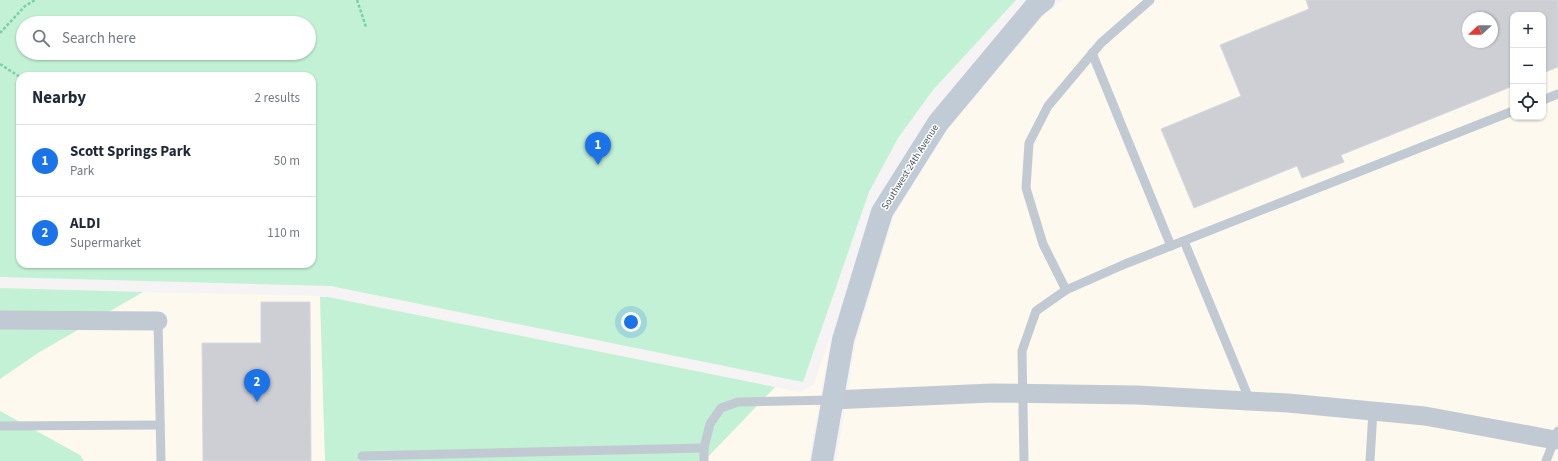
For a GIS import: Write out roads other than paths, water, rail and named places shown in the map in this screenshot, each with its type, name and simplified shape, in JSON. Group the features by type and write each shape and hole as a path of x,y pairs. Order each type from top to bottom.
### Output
{"street":[{"name":"Southwest 24th Avenue","path":"822,461 843,340 882,212 938,123 1034,8 1044,0"},
{"path":"0,320 158,321"},
{"path":"832,400 992,393 1137,394 1250,401 1425,416 1557,437"}],"lane":[{"path":"1066,290 1043,244 1026,188 1029,143 1048,106 1092,53 1101,43 1150,0"},
{"path":"1092,53 1171,246"},
{"path":"1546,99 1558,94"},
{"path":"1024,461 1022,350 1036,312 1066,290 1171,246 1510,112"},
{"path":"1184,241 1250,401"},
{"path":"158,321 161,461"},
{"path":"704,461 704,448 710,424 721,408 738,402 832,400"},
{"path":"1370,461 1373,411"},
{"path":"0,426 160,425"},
{"path":"1546,461 1557,437"},
{"path":"362,456 458,457 704,448"}],"place":[{"name":"Scott Springs Park","path":"598,165"},
{"name":"ALDI","path":"257,402"}]}
